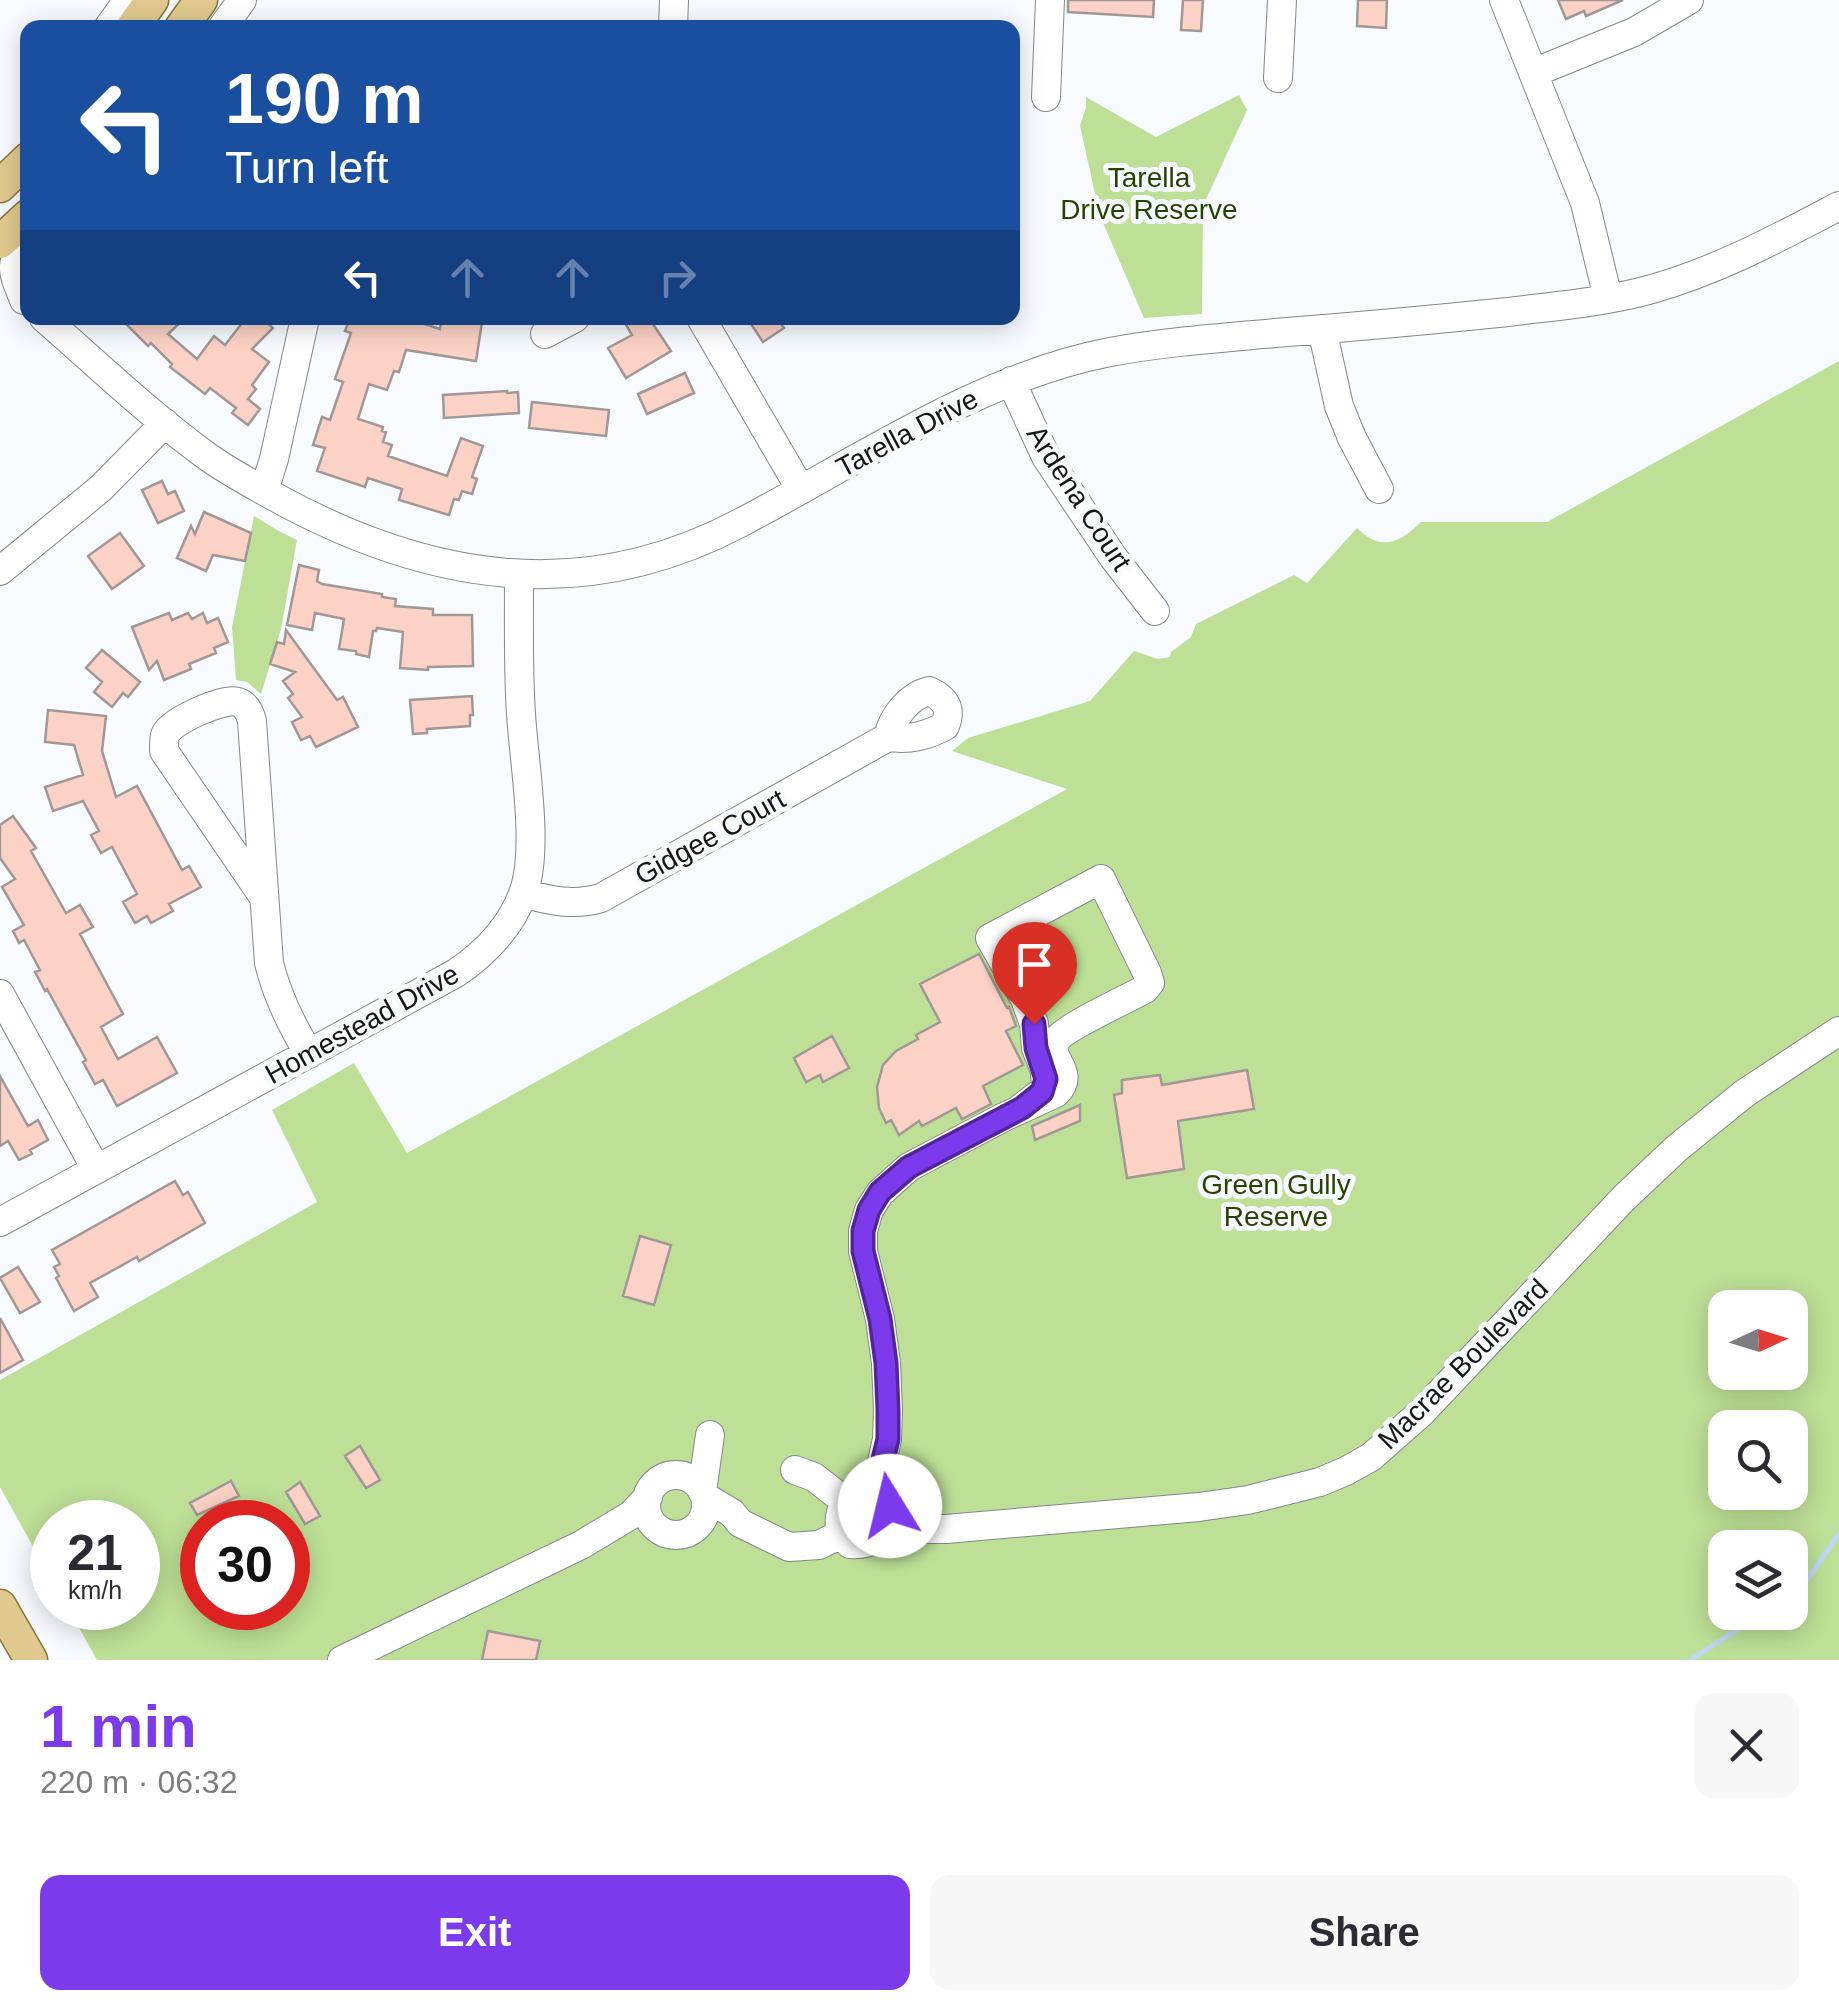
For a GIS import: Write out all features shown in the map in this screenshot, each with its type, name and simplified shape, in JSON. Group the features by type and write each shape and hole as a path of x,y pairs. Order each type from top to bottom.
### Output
{"main road":[{"path":"0,186 20,167"},
{"path":"0,242 20,223"},
{"path":"0,1606 31,1660"}],"street":[{"path":"1046,97 1050,0"},
{"path":"1278,78 1282,0"},
{"path":"1504,0 1586,203 1608,298"},
{"path":"1533,73 1634,32 1689,0"},
{"name":"Tarella Drive","path":"51,325 210,459 330,526 403,554 476,571 551,575 663,556 707,540 952,408 1063,363 1109,352 1186,342 1516,311 1647,291 1722,265 1839,206"},
{"name":"Tarella Drive","path":"20,250 12,265 20,291"},
{"path":"264,491 303,325"},
{"path":"546,334 562,325"},
{"path":"705,325 801,490"},
{"path":"1322,329 1338,406 1379,489"},
{"name":"Ardena Court","path":"1011,381 1046,457 1154,611"},
{"path":"0,571 101,488 164,423"},
{"name":"Homestead Drive","path":"0,1222 456,973 495,940 523,893 530,850 520,713 519,575"},
{"path":"263,896 164,751 164,735 172,725 220,702 237,701 248,708 252,721 269,963 274,984 309,1054"},
{"name":"Gidgee Court","path":"523,893 568,903 601,898 888,736"},
{"path":"876,1489 888,1439 888,1410 880,1319 863,1251 869,1210 880,1192 909,1167 1047,1098 1062,1087 1063,1072 1054,1050 1060,1035 1144,990 1150,982 1101,879 990,938 1025,999 1045,1071 1046,1086 1022,1108"},
{"path":"0,994 96,1169"},
{"name":"Macrae Boulevard","path":"888,1520 935,1529 1200,1507 1286,1492 1346,1471 1370,1457 1422,1412 1659,1164 1745,1093 1839,1031"},
{"path":"342,1660 616,1533 690,1532 705,1513 710,1435"},
{"path":"794,1470 814,1477 846,1502"},
{"path":"581,1546 631,1515 656,1484 677,1475 692,1480 740,1523 788,1547 819,1545 840,1534"},
{"path":"864,1489 876,1489 890,1506 882,1534 870,1544 850,1544 840,1534 839,1518 846,1502 864,1489"},
{"path":"648,1496 648,1516 660,1530"},
{"path":"698,1526 740,1523"}],"green space":[{"name":"Tarella Drive Reserve","path":"1239,95 1247,110 1203,206 1202,314 1144,318 1100,216 1080,126 1086,97 1156,137"},
{"name":"Green Gully Reserve","path":"1839,361 1839,1660 97,1660 80,1630 160,1630 160,1500 30,1500 30,1541 0,1487 0,1380 317,1202 272,1110 354,1063 407,1153 1067,789 952,751 968,738 1090,701 1134,651 1158,659 1170,657 1191,637 1196,624 1294,575 1307,583 1357,528 1374,540 1390,542 1421,522 1547,522"},
{"path":"254,516 297,540 281,629 261,694 247,682 236,680 232,627"}],"building":[{"path":"1068,0 1154,0 1153,17 1068,12"},
{"path":"1183,0 1203,0 1201,31 1181,30"},
{"path":"1358,0 1387,0 1386,28 1357,26"},
{"path":"1558,0 1623,0 1586,16 1584,11 1566,19"},
{"path":"127,325 178,325 168,334 197,359 214,336 225,345 241,325 270,325 273,328 252,349 269,362 252,385 256,389 248,399 260,409 248,425 232,413 236,408 210,388 205,394 170,367 172,364 151,343 148,346"},
{"path":"347,325 428,325 440,329 441,325 482,325 476,361 406,350 399,372 394,371 387,390 369,384 358,419 383,427 383,442 392,445 388,456 447,476 461,438 483,446 472,477 477,479 472,494 462,491 459,500 454,499 449,515 399,500 402,489 368,478 365,487 317,471 325,448 313,445 322,417 330,420 343,382 335,379 351,333 345,331"},
{"path":"626,325 654,325 671,351 626,378 608,348 632,335"},
{"path":"752,325 782,325 784,328 763,342"},
{"path":"685,373 694,393 647,414 638,394"},
{"path":"518,392 519,413 444,418 443,395"},
{"path":"532,402 609,410 606,436 529,428"},
{"path":"162,481 168,494 175,491 184,511 158,523 142,490"},
{"path":"204,512 251,533 245,561 213,555 206,571 177,558 191,526 195,534"},
{"path":"120,533 144,566 112,589 88,556"},
{"path":"299,565 319,570 317,581 322,584 382,594 396,599 395,606 433,609 433,615 472,615 473,666 400,668 403,632 377,628 373,631 369,657 339,649 344,619 315,613 312,630 287,625"},
{"path":"169,613 172,620 188,613 192,619 203,613 207,623 218,618 228,642 214,648 216,653 189,664 191,669 164,680 157,661 149,670 132,627"},
{"path":"286,630 337,700 343,697 358,727 316,747 310,736 301,740 292,722 302,717 288,698 293,694 283,681 295,672 270,664 277,642 284,644"},
{"path":"102,650 140,682 128,697 123,693 112,707 94,692 102,682 86,668"},
{"path":"472,696 470,726 427,729 427,733 413,734 410,700"},
{"path":"48,710 106,716 102,751 116,797 137,786 182,870 189,866 201,887 169,904 173,911 151,923 147,916 135,923 123,902 137,894 112,847 101,853 91,835 99,831 83,801 53,811 45,787 83,775 74,745 45,742"},
{"path":"13,816 36,848 31,851 66,913 80,905 93,927 80,934 123,1014 101,1027 118,1059 157,1037 177,1073 117,1106 103,1080 95,1084 83,1062 86,1060 35,972 40,970 24,940 19,943 13,931 24,925 2,887 15,879 0,858 0,825"},
{"path":"979,954 1009,1007 1016,1026 1006,1031 1023,1065 983,1086 991,1104 962,1119 956,1108 922,1126 919,1121 899,1135 891,1120 886,1123 879,1108 877,1087 883,1065 896,1051 918,1039 916,1035 940,1022 920,984"},
{"path":"832,1036 849,1068 823,1082 820,1075 806,1082 794,1058"},
{"path":"1247,1070 1254,1109 1178,1121 1184,1169 1127,1178 1114,1095 1122,1093 1122,1080 1160,1075 1162,1085"},
{"path":"0,1076 28,1126 38,1120 48,1140 19,1160 8,1141 0,1146"},
{"path":"1080,1105 1080,1121 1035,1140 1032,1126"},
{"path":"175,1181 183,1195 188,1192 205,1223 139,1261 137,1257 90,1283 98,1297 74,1311 56,1278 59,1276 54,1267 60,1264 52,1250"},
{"path":"640,1236 671,1245 654,1305 623,1296"},
{"path":"18,1267 40,1302 20,1313 0,1278"},
{"path":"0,1318 23,1360 0,1373"},
{"path":"360,1446 380,1480 366,1488 345,1456"},
{"path":"231,1481 239,1496 230,1500 196,1500"},
{"path":"300,1482 320,1516 310,1521 310,1500 291,1500 286,1492"},
{"path":"488,1631 540,1641 536,1660 482,1660"}],"waterway":[{"path":"1808,1579 1839,1534"},
{"path":"1690,1660 1737,1630"}],"route":[{"path":"890,1506 876,1489 888,1439 888,1410 880,1319 863,1251 869,1210 880,1192 909,1167 1022,1108 1042,1092 1046,1079 1036,1048 1034,1024"}]}
